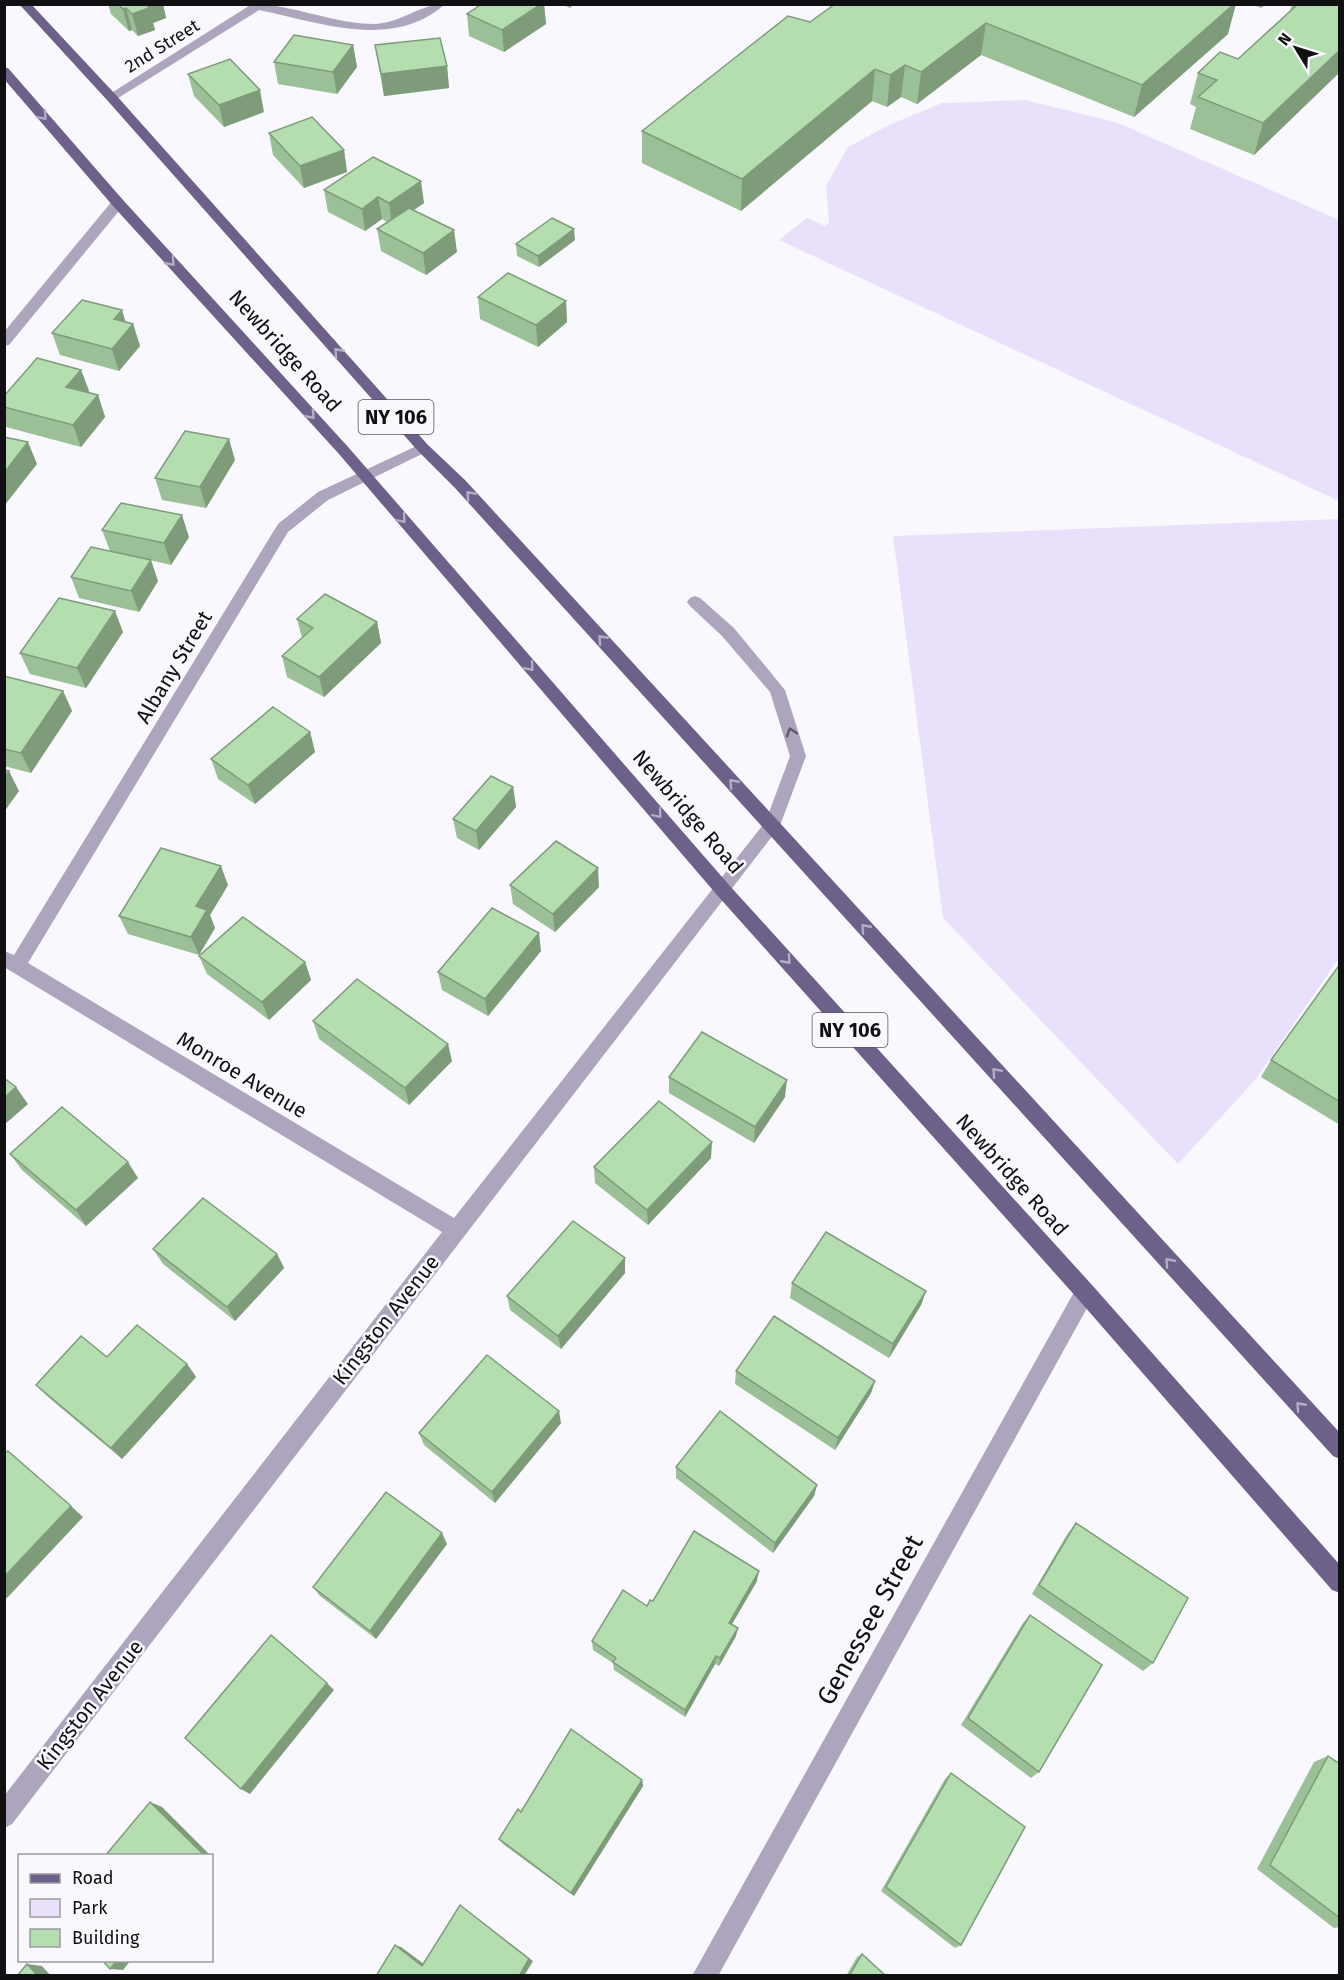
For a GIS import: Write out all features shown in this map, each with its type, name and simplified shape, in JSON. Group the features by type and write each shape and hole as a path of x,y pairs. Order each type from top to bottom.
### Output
{"main road":[{"name":"Newbridge Road","path":"24,4 111,97 423,447 460,484 1340,1449"},
{"name":"Newbridge Road","path":"4,71 118,203 364,475 723,890 1085,1292 1340,1582"}],"street":[{"path":"260,6 361,27 391,26 440,4"},
{"name":"2nd Street","path":"111,97 260,6"},
{"path":"4,342 118,203"},
{"name":"Albany Street","path":"10,962 283,528 324,496 423,447"},
{"name":"Kingston Avenue","path":"4,1816 456,1230 772,826 798,756 777,690 728,632 695,602"},
{"name":"Monroe Avenue","path":"10,962 456,1230"},
{"name":"Genessee Street","path":"704,1976 1085,1292"}],"green space":[{"path":"1025,100 1118,123 1339,220 1339,501 779,240 807,218 825,226 829,223 826,186 848,147 889,125 942,103"},
{"path":"1339,519 1339,958 1256,1079 1178,1164 943,918 893,536"}],"building":[{"path":"118,4 146,4 149,8 132,14"},
{"path":"482,4 541,4 502,30 467,14"},
{"path":"835,4 1234,4 1142,85 986,23 921,72 905,65 890,75 875,69 742,179 642,131 788,16 810,22"},
{"path":"1298,4 1340,4 1340,50 1263,123 1198,97 1217,80 1198,73 1220,52 1238,59"},
{"path":"294,35 353,45 333,72 274,62"},
{"path":"440,38 447,66 381,74 375,45"},
{"path":"230,59 260,90 219,105 188,74"},
{"path":"312,117 344,150 300,166 269,133"},
{"path":"373,157 421,181 389,203 378,197 362,209 324,190"},
{"path":"409,208 454,230 423,253 377,229"},
{"path":"552,218 574,229 538,256 516,244"},
{"path":"508,273 566,301 536,325 478,297"},
{"path":"82,300 122,310 114,319 133,324 112,349 52,333"},
{"path":"37,358 81,370 66,387 98,395 73,425 4,407 4,396"},
{"path":"185,431 229,439 200,487 155,478"},
{"path":"4,437 28,442 4,473"},
{"path":"121,503 182,515 164,543 102,530"},
{"path":"91,547 151,560 131,591 71,577"},
{"path":"325,594 377,622 319,677 282,656 313,628 297,619"},
{"path":"59,598 115,611 77,668 20,653"},
{"path":"4,676 63,691 21,753 4,749"},
{"path":"273,707 310,732 248,785 211,759"},
{"path":"491,776 513,787 476,831 453,819"},
{"path":"556,841 598,868 553,914 510,885"},
{"path":"161,848 221,866 196,906 207,910 191,937 119,916"},
{"path":"492,908 539,933 485,999 438,972"},
{"path":"243,917 305,962 262,1002 199,956"},
{"path":"1340,964 1340,1102 1271,1060"},
{"path":"357,979 448,1044 405,1088 313,1021"},
{"path":"702,1032 787,1080 755,1127 669,1077"},
{"path":"4,1078 16,1087 4,1098"},
{"path":"659,1101 712,1142 647,1210 594,1167"},
{"path":"62,1107 128,1162 76,1210 10,1154"},
{"path":"203,1198 277,1254 227,1307 153,1249"},
{"path":"573,1221 625,1258 558,1336 507,1296"},
{"path":"826,1232 926,1291 893,1344 792,1283"},
{"path":"774,1316 875,1381 838,1438 736,1371"},
{"path":"137,1325 187,1364 111,1448 36,1385 81,1336 107,1357"},
{"path":"487,1355 559,1411 492,1492 419,1433"},
{"path":"720,1411 817,1485 775,1543 676,1467"},
{"path":"8,1451 71,1506 4,1577 4,1454"},
{"path":"386,1492 442,1533 370,1631 313,1587"},
{"path":"1076,1523 1188,1598 1153,1663 1039,1585"},
{"path":"694,1531 759,1571 729,1623 738,1628 720,1658 716,1656 685,1710 613,1662 616,1658 592,1641 623,1590 647,1606 650,1600 653,1601"},
{"path":"1030,1615 1102,1665 1039,1772 968,1718"},
{"path":"271,1635 327,1683 241,1789 185,1738"},
{"path":"571,1729 642,1780 571,1893 499,1839 518,1809 521,1812"},
{"path":"1328,1756 1340,1764 1340,1918 1270,1865"},
{"path":"951,1773 1025,1827 961,1945 886,1887"},
{"path":"150,1802 203,1854 107,1854"},
{"path":"460,1905 529,1959 519,1976 376,1976 395,1945 422,1966"},
{"path":"862,1954 886,1976 849,1976"},
{"path":"104,1962 115,1962 110,1969"},
{"path":"27,1964 38,1976 17,1976"}]}
